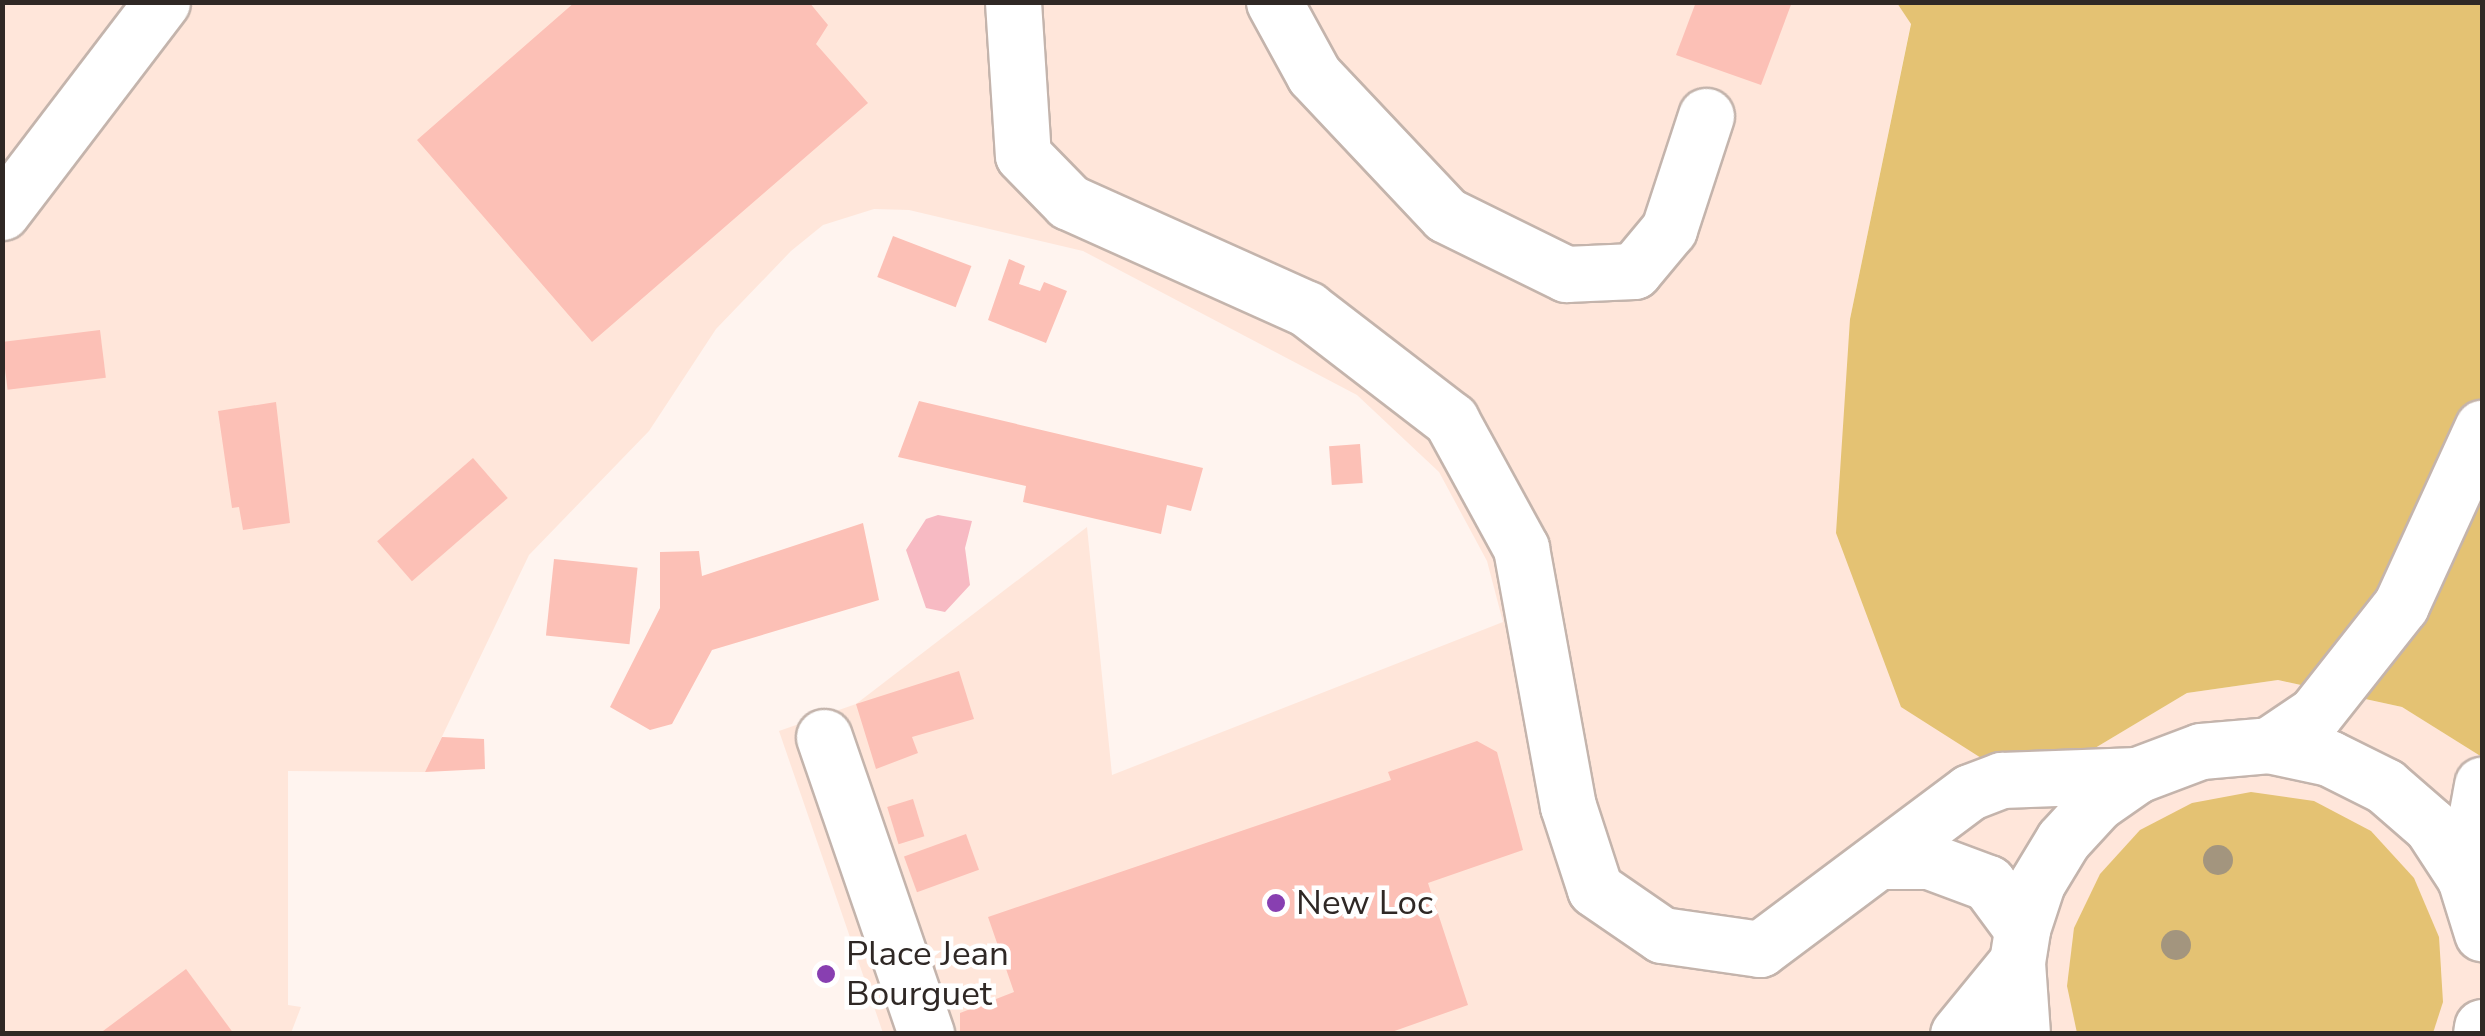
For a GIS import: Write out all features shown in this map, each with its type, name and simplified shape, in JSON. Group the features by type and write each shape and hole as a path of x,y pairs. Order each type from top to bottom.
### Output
{"street":[{"path":"2,212 162,2"},
{"path":"1013,2 1023,155 1069,202 1307,309 1451,420 1521,548 1568,806 1595,889 1662,935 1760,949 1970,792 2002,780 2137,774"},
{"path":"1274,2 1314,75 1446,215 1566,274 1634,271 1669,229 1706,116"},
{"path":"2270,745 2315,714 2402,606 2482,428"},
{"path":"824,737 914,1030"},
{"path":"1958,1034 2019,946 2038,882 2063,840 2097,803 2137,774 2201,751 2270,745 2330,758 2385,786 2431,826 2465,878 2482,933"},
{"path":"2465,878 2482,784"},
{"path":"1879,861 1929,861 1988,884 2019,946 2022,1034"}],"shaded area":[{"path":"2,3 1897,3 1911,23 1850,319 2065,766 2187,693 2278,680 2402,707 2482,757 2482,1033 883,1033 779,731 856,704 1087,527 1112,775 1503,622 1487,561 1439,472 1357,395 1083,251 909,210 874,209 823,225 791,251 716,329 649,431 529,555 425,772 288,771 288,1005 301,1007 291,1033 3,1033"},
{"path":"1897,3 2482,3 2482,757 2402,707 2278,680 2187,693 2065,766 1989,763 1901,707 1836,533 1850,319 1911,24"},
{"path":"938,515 972,521 965,548 970,585 945,612 926,608 906,550 926,519"},
{"path":"2251,792 2314,801 2371,831 2414,878 2439,937 2443,1002 2433,1033 2077,1033 2067,986 2074,928 2100,874 2140,830 2192,803"}],"building":[{"path":"575,2 809,2 828,25 816,44 868,103 592,342 417,140"},
{"path":"1696,2 1792,2 1761,85 1676,55"},
{"path":"893,236 971,266 956,307 877,277"},
{"path":"1009,259 1025,266 1019,284 1040,291 1044,282 1067,291 1046,343 988,320"},
{"path":"100,330 106,378 8,390 2,342"},
{"path":"919,401 1203,468 1191,511 1167,505 1161,534 1023,502 1026,486 898,457"},
{"path":"276,402 290,523 243,530 239,507 232,508 218,411"},
{"path":"1360,444 1363,483 1332,485 1329,446"},
{"path":"473,458 508,498 412,581 377,541"},
{"path":"863,523 879,600 712,650 672,724 650,730 610,707 660,608 660,552 699,551 702,576"},
{"path":"554,559 638,568 629,644 546,636"},
{"path":"959,671 974,719 912,737 918,753 876,769 856,704"},
{"path":"442,737 484,739 485,769 425,772"},
{"path":"1477,741 1497,752 1523,850 1428,883 1468,1005 1386,1034 960,1034 960,1013 1014,992 988,917 1391,780 1388,772"},
{"path":"913,799 924,836 899,844 887,807"},
{"path":"966,834 979,870 917,892 904,857"},
{"path":"186,969 234,1034 99,1034"}],"place":[{"name":"New Loc","path":"1276,903"},
{"name":"Place Jean Bourguet","path":"826,974"}]}
